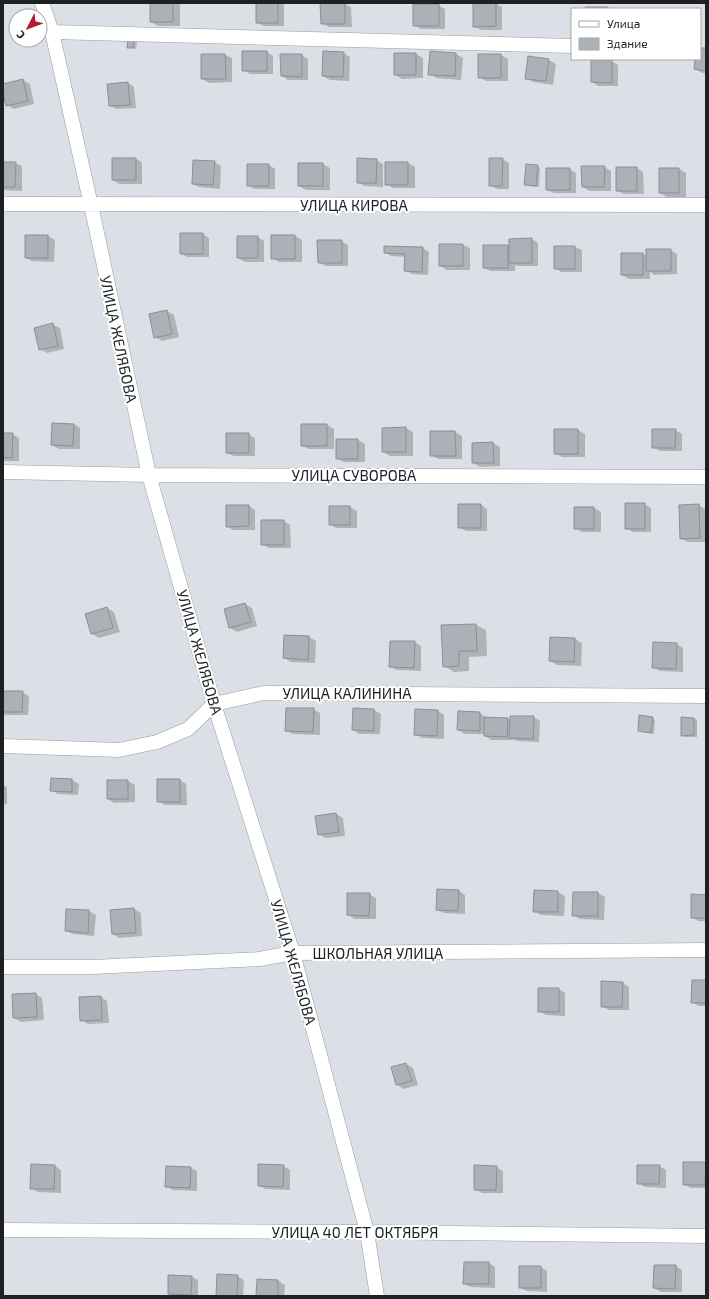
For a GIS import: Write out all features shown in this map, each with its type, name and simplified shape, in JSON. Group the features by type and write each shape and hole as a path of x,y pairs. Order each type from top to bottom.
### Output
{"street":[{"name":"УЛИЦА ЖЕЛЯБОВА","path":"42,3 52,32 91,205 148,475 214,704 293,953 367,1232 377,1296"},
{"path":"52,32 571,46"},
{"name":"УЛИЦА КИРОВА","path":"3,204 706,205"},
{"name":"УЛИЦА СУВОРОВА","path":"3,472 148,475 706,477"},
{"name":"УЛИЦА КАЛИНИНА","path":"214,704 264,693 706,696"},
{"path":"3,746 119,750 157,742 188,729 214,704"},
{"name":"ШКОЛЬНАЯ УЛИЦА","path":"3,967 92,967 259,959 293,953 706,950"},
{"name":"УЛИЦА 40 ЛЕТ ОКТЯБРЯ","path":"3,1230 706,1236"}],"building":[{"path":"150,3 173,3 173,22 150,22"},
{"path":"256,3 278,3 278,23 256,23"},
{"path":"320,3 345,3 345,24 321,24"},
{"path":"473,3 496,3 496,26 473,27"},
{"path":"413,4 439,4 439,26 413,26"},
{"path":"585,7 608,7 608,8"},
{"path":"128,39 134,39 133,48 127,48"},
{"path":"701,48 706,48 706,71 694,69 695,60 701,60"},
{"path":"242,51 267,51 267,71 242,71"},
{"path":"323,51 344,52 343,77 322,76"},
{"path":"430,51 456,53 455,76 428,75"},
{"path":"394,53 416,53 416,75 394,75"},
{"path":"201,54 225,54 226,79 201,79"},
{"path":"280,54 302,54 302,77 281,76"},
{"path":"478,54 501,54 501,78 478,78"},
{"path":"528,56 549,59 546,81 525,79"},
{"path":"591,60 612,60 612,83 591,82"},
{"path":"23,79 28,101 6,106 3,94 3,84"},
{"path":"128,82 130,105 109,106 107,84"},
{"path":"112,158 136,158 136,180 112,180"},
{"path":"357,158 377,159 376,183 357,183"},
{"path":"489,158 503,158 502,186 489,186"},
{"path":"193,160 215,161 213,185 192,184"},
{"path":"3,162 16,162 15,187 3,187"},
{"path":"385,162 408,162 408,185 385,185"},
{"path":"298,163 323,163 323,186 298,186"},
{"path":"247,164 269,164 269,186 247,186"},
{"path":"526,164 538,165 536,186 524,185"},
{"path":"581,166 605,166 604,187 582,187"},
{"path":"616,167 637,167 637,191 616,191"},
{"path":"546,168 570,168 570,190 546,190"},
{"path":"659,168 679,168 679,193 659,193"},
{"path":"180,233 203,233 203,254 180,254"},
{"path":"25,235 48,235 48,258 25,258"},
{"path":"271,235 295,235 295,259 271,259"},
{"path":"237,236 258,236 258,258 237,258"},
{"path":"532,238 532,263 509,263 509,239"},
{"path":"317,240 342,240 342,263 318,263"},
{"path":"439,244 463,244 463,266 439,266"},
{"path":"483,245 508,245 508,268 483,268"},
{"path":"384,246 423,247 422,272 404,271 405,254 384,253"},
{"path":"554,246 575,246 575,269 554,269"},
{"path":"646,249 671,249 671,271 646,271"},
{"path":"621,253 643,253 643,275 621,275"},
{"path":"167,310 172,334 154,338 149,314"},
{"path":"53,323 58,346 39,350 34,328"},
{"path":"52,423 74,424 73,446 51,445"},
{"path":"301,424 327,424 327,446 301,446"},
{"path":"406,427 406,452 382,452 382,428"},
{"path":"554,429 578,429 578,454 554,454"},
{"path":"652,429 676,429 675,448 652,448"},
{"path":"430,431 455,431 456,456 430,456"},
{"path":"3,433 13,433 12,458 3,457"},
{"path":"226,433 249,433 249,453 226,453"},
{"path":"336,439 358,439 358,459 336,459"},
{"path":"493,442 494,463 472,463 472,443"},
{"path":"625,503 645,503 645,529 625,529"},
{"path":"458,504 481,504 481,528 458,528"},
{"path":"699,504 700,538 680,539 679,505"},
{"path":"226,505 249,505 249,526 226,527"},
{"path":"329,506 350,506 350,525 329,525"},
{"path":"574,507 594,507 594,529 574,529"},
{"path":"261,520 284,520 284,545 261,545"},
{"path":"245,603 251,622 229,628 224,609"},
{"path":"107,607 113,628 91,634 85,614"},
{"path":"476,624 477,651 459,651 459,666 443,667 441,625"},
{"path":"284,635 309,636 308,660 283,658"},
{"path":"550,637 575,638 574,662 549,661"},
{"path":"390,641 415,641 414,668 389,667"},
{"path":"653,642 677,643 676,669 652,668"},
{"path":"3,691 23,691 22,712 3,712"},
{"path":"286,708 314,708 313,732 285,731"},
{"path":"353,708 374,709 374,731 352,730"},
{"path":"415,709 438,710 437,736 414,735"},
{"path":"458,711 480,712 480,731 457,730"},
{"path":"639,715 653,717 651,733 638,731"},
{"path":"510,716 534,716 533,739 509,738"},
{"path":"484,717 508,718 507,737 484,736"},
{"path":"681,717 694,718 694,735 681,736"},
{"path":"51,778 72,779 72,792 50,791"},
{"path":"157,779 180,779 180,802 157,802"},
{"path":"107,780 128,780 128,799 107,799"},
{"path":"336,813 339,832 318,835 315,816"},
{"path":"437,889 459,890 458,911 436,910"},
{"path":"534,890 558,891 558,912 533,912"},
{"path":"573,892 598,892 598,916 572,916"},
{"path":"347,893 370,893 369,916 347,915"},
{"path":"691,894 706,895 706,918 691,918"},
{"path":"134,908 136,933 112,934 110,910"},
{"path":"66,909 89,910 88,933 65,931"},
{"path":"692,980 706,980 706,1003 691,1003"},
{"path":"601,981 623,982 622,1007 601,1007"},
{"path":"538,988 559,988 559,1012 538,1012"},
{"path":"36,993 37,1017 13,1018 12,994"},
{"path":"101,996 102,1020 80,1021 79,997"},
{"path":"406,1063 412,1081 396,1085 391,1067"},
{"path":"683,1162 706,1162 705,1185 683,1185"},
{"path":"31,1164 55,1165 54,1189 30,1189"},
{"path":"258,1164 284,1165 283,1187 258,1186"},
{"path":"474,1165 497,1166 496,1190 474,1190"},
{"path":"637,1165 660,1165 659,1184 637,1184"},
{"path":"166,1166 191,1167 190,1188 165,1187"},
{"path":"464,1262 489,1262 489,1284 463,1284"},
{"path":"654,1265 676,1265 675,1289 653,1288"},
{"path":"519,1266 541,1266 541,1288 519,1288"},
{"path":"217,1274 238,1275 237,1296 216,1296"},
{"path":"168,1275 192,1276 191,1295 168,1294"},
{"path":"257,1279 278,1280 278,1296 256,1296"}]}
